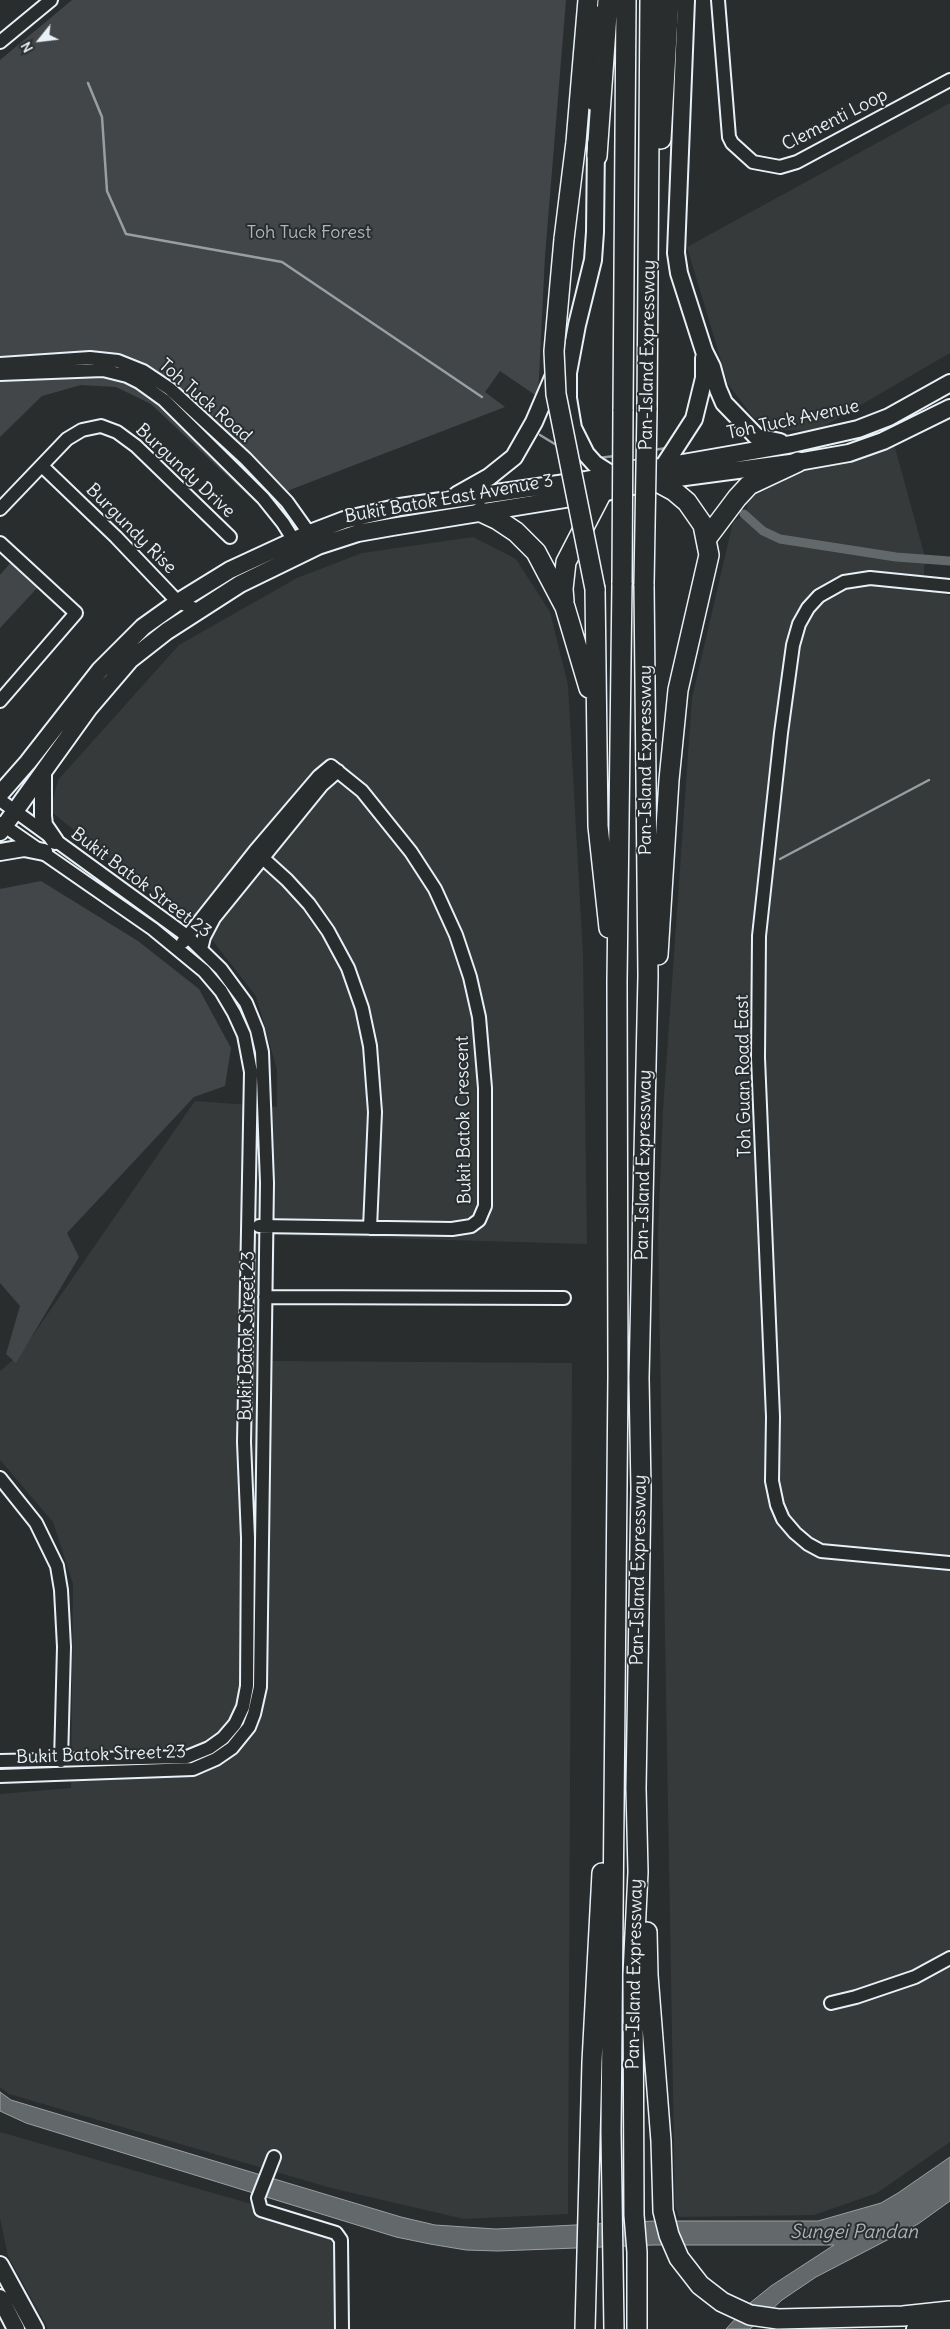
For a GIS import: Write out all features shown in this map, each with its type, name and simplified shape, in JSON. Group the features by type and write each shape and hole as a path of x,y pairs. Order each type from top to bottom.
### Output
{"highway":[{"path":"588,0 576,142 564,239 554,351 556,394 596,589 598,826 617,981"},
{"path":"597,156 608,0"},
{"name":"Pan-Island Expressway","path":"614,2329 611,2131 618,1376 617,981 626,0"},
{"name":"Pan-Island Expressway","path":"637,2329 637,2252 634,2215 633,1976 638,1872 636,1788 640,1489 639,1378 648,976 644,584 650,0"},
{"path":"649,209 659,162 669,0"},
{"path":"707,538 737,498 750,485 798,462"},
{"path":"635,478 659,473 674,491 687,502 703,525 709,555 707,571 682,668 671,745 651,1072 646,1093"},
{"path":"565,607 563,589 566,562 612,475"},
{"path":"480,512 498,520 527,541 536,552 565,607 585,670 596,716"},
{"path":"585,2329 592,2062 604,1835 616,1718"},
{"path":"638,1872 646,1895 648,1975 661,2141 663,2210 669,2235 679,2258 700,2285 722,2302 750,2315 778,2319 805,2319 902,2316 950,2311"}],"main road":[{"path":"595,0 593,73 597,156 596,232 589,284 577,325 568,372 568,398 573,428 586,454 595,464 612,475"},
{"path":"686,0 676,252 681,283 704,351 712,366 718,389 732,412 757,437 792,444"},
{"path":"448,500 489,477 514,457 534,422 577,325"},
{"path":"659,473 694,419 704,378 704,351"},
{"name":"Toh Tuck Avenue","path":"659,473 858,429 916,404 950,383"},
{"name":"Toh Tuck Avenue","path":"659,473 798,462 849,453 883,441 950,408"},
{"name":"Bukit Batok East Avenue 3","path":"0,794 117,652 143,627 178,602 230,570 314,540 344,520 378,512 612,475 635,478"},
{"name":"Bukit Batok East Avenue 3","path":"314,540 602,493 635,478"},
{"name":"Bukit Batok East Avenue 3","path":"2,828 16,813 89,708 124,665 149,644 198,610 298,547"},
{"path":"0,775 28,762"},
{"path":"0,852 49,846 43,816 43,773"},
{"path":"1,2268 35,2329"},
{"path":"0,2298 16,2329"},
{"path":"915,2329 950,2322"}],"street":[{"path":"0,42 51,0"},
{"name":"Clementi Loop","path":"718,0 729,137 732,143 753,162 780,167 797,162 950,80"},
{"name":"Toh Tuck Road","path":"0,364 90,358 118,361 143,370 170,389 246,459 287,502 314,540"},
{"name":"Toh Tuck Road","path":"0,374 103,370 127,376 140,382 164,400 263,498 298,547"},
{"name":"Burgundy Drive","path":"0,509 76,432 94,427 112,429 136,446 230,537"},
{"name":"Burgundy Rise","path":"42,466 116,537 178,602 198,610"},
{"path":"0,542 76,613 0,701"},
{"name":"Toh Guan Road East","path":"950,586 870,578 844,582 819,596 808,608 799,624 793,645 780,741 760,936 758,1058 773,1417 772,1481 777,1505 783,1519 795,1533 808,1544 821,1551 950,1563"},
{"name":"Bukit Batok Crescent","path":"178,948 258,855 338,771 362,791 392,826 435,889 456,935 470,977 479,1017 484,1052 485,1206 481,1217 470,1226 452,1230 249,1226"},
{"name":"Bukit Batok Street 23","path":"0,800 49,846 178,948 204,971 221,991 237,1019 248,1052 251,1072 244,1442 248,1538 247,1668 243,1707 235,1724 223,1738 192,1756 177,1759 0,1761"},
{"name":"Bukit Batok Street 23","path":"0,1776 193,1769 225,1754 238,1741 248,1726 257,1703 260,1687 267,1227 264,1064 260,1042 246,1003 221,970 187,936 49,846 2,828"},
{"path":"258,855 298,892 328,931 348,968 364,1017 370,1046 375,1112 370,1228"},
{"name":"Bukit Batok Crescent","path":"201,949 204,937 214,918 258,855"},
{"path":"265,1298 564,1298"},
{"path":"0,1478 36,1523 57,1566 61,1590 64,1647 61,1761"},
{"path":"832,2003 915,1977 950,1958"},
{"path":"274,2157 259,2195 259,2206 263,2211 336,2233 339,2236 342,2244 342,2329"}],"shaded area":[{"path":"950,103 950,353 816,431 778,430 753,417 728,384 687,247"},
{"path":"894,444 925,557 923,589 950,596 950,2142 877,2193 814,2215 679,2217 675,2206 658,1233 663,1110 692,698 733,522 747,514 748,496 772,478"},
{"path":"473,537 516,559 550,612 568,685 583,955 587,1244 275,1235 273,1361 572,1363 568,2214 464,2219 331,2188 9,2094 0,2087 0,1794 71,1788 73,1584 53,1522 0,1460 0,1371 20,1354 195,1101 277,1107 277,1070 256,996 209,936 50,811 58,780 179,645 297,578 362,553"},
{"path":"0,2132 346,2231 347,2329 48,2329 8,2256 0,2218"}],"green space":[{"name":"Toh Tuck Forest","path":"72,0 566,0 545,256 538,397 500,371 485,392 505,407 256,503 151,404 116,387 81,385 42,396 0,437 0,60"},
{"path":"12,561 39,586 0,628 0,575"},
{"path":"41,881 138,941 199,989 231,1048 225,1086 194,1097 67,1233 79,1257 16,1363 6,1354 20,1306 0,1283 0,889"}],"water":[{"name":"Sungei Pandan","path":"0,2092 11,2100 401,2217 435,2225 496,2229 654,2221 818,2221 881,2203 950,2157 950,2201 918,2224 816,2277 782,2300 750,2329 726,2329 750,2303 771,2286 834,2245 654,2245 498,2251 466,2250 430,2244 396,2237 26,2123 0,2111"}],"waterway":[{"path":"88,83 102,117 107,191 126,234 282,262 482,397"},
{"path":"540,435 558,446"},
{"path":"653,450 667,448"},
{"path":"598,458 615,456"},
{"path":"744,514 763,531 780,539 896,557 950,561"},
{"path":"780,859 929,780"}]}
